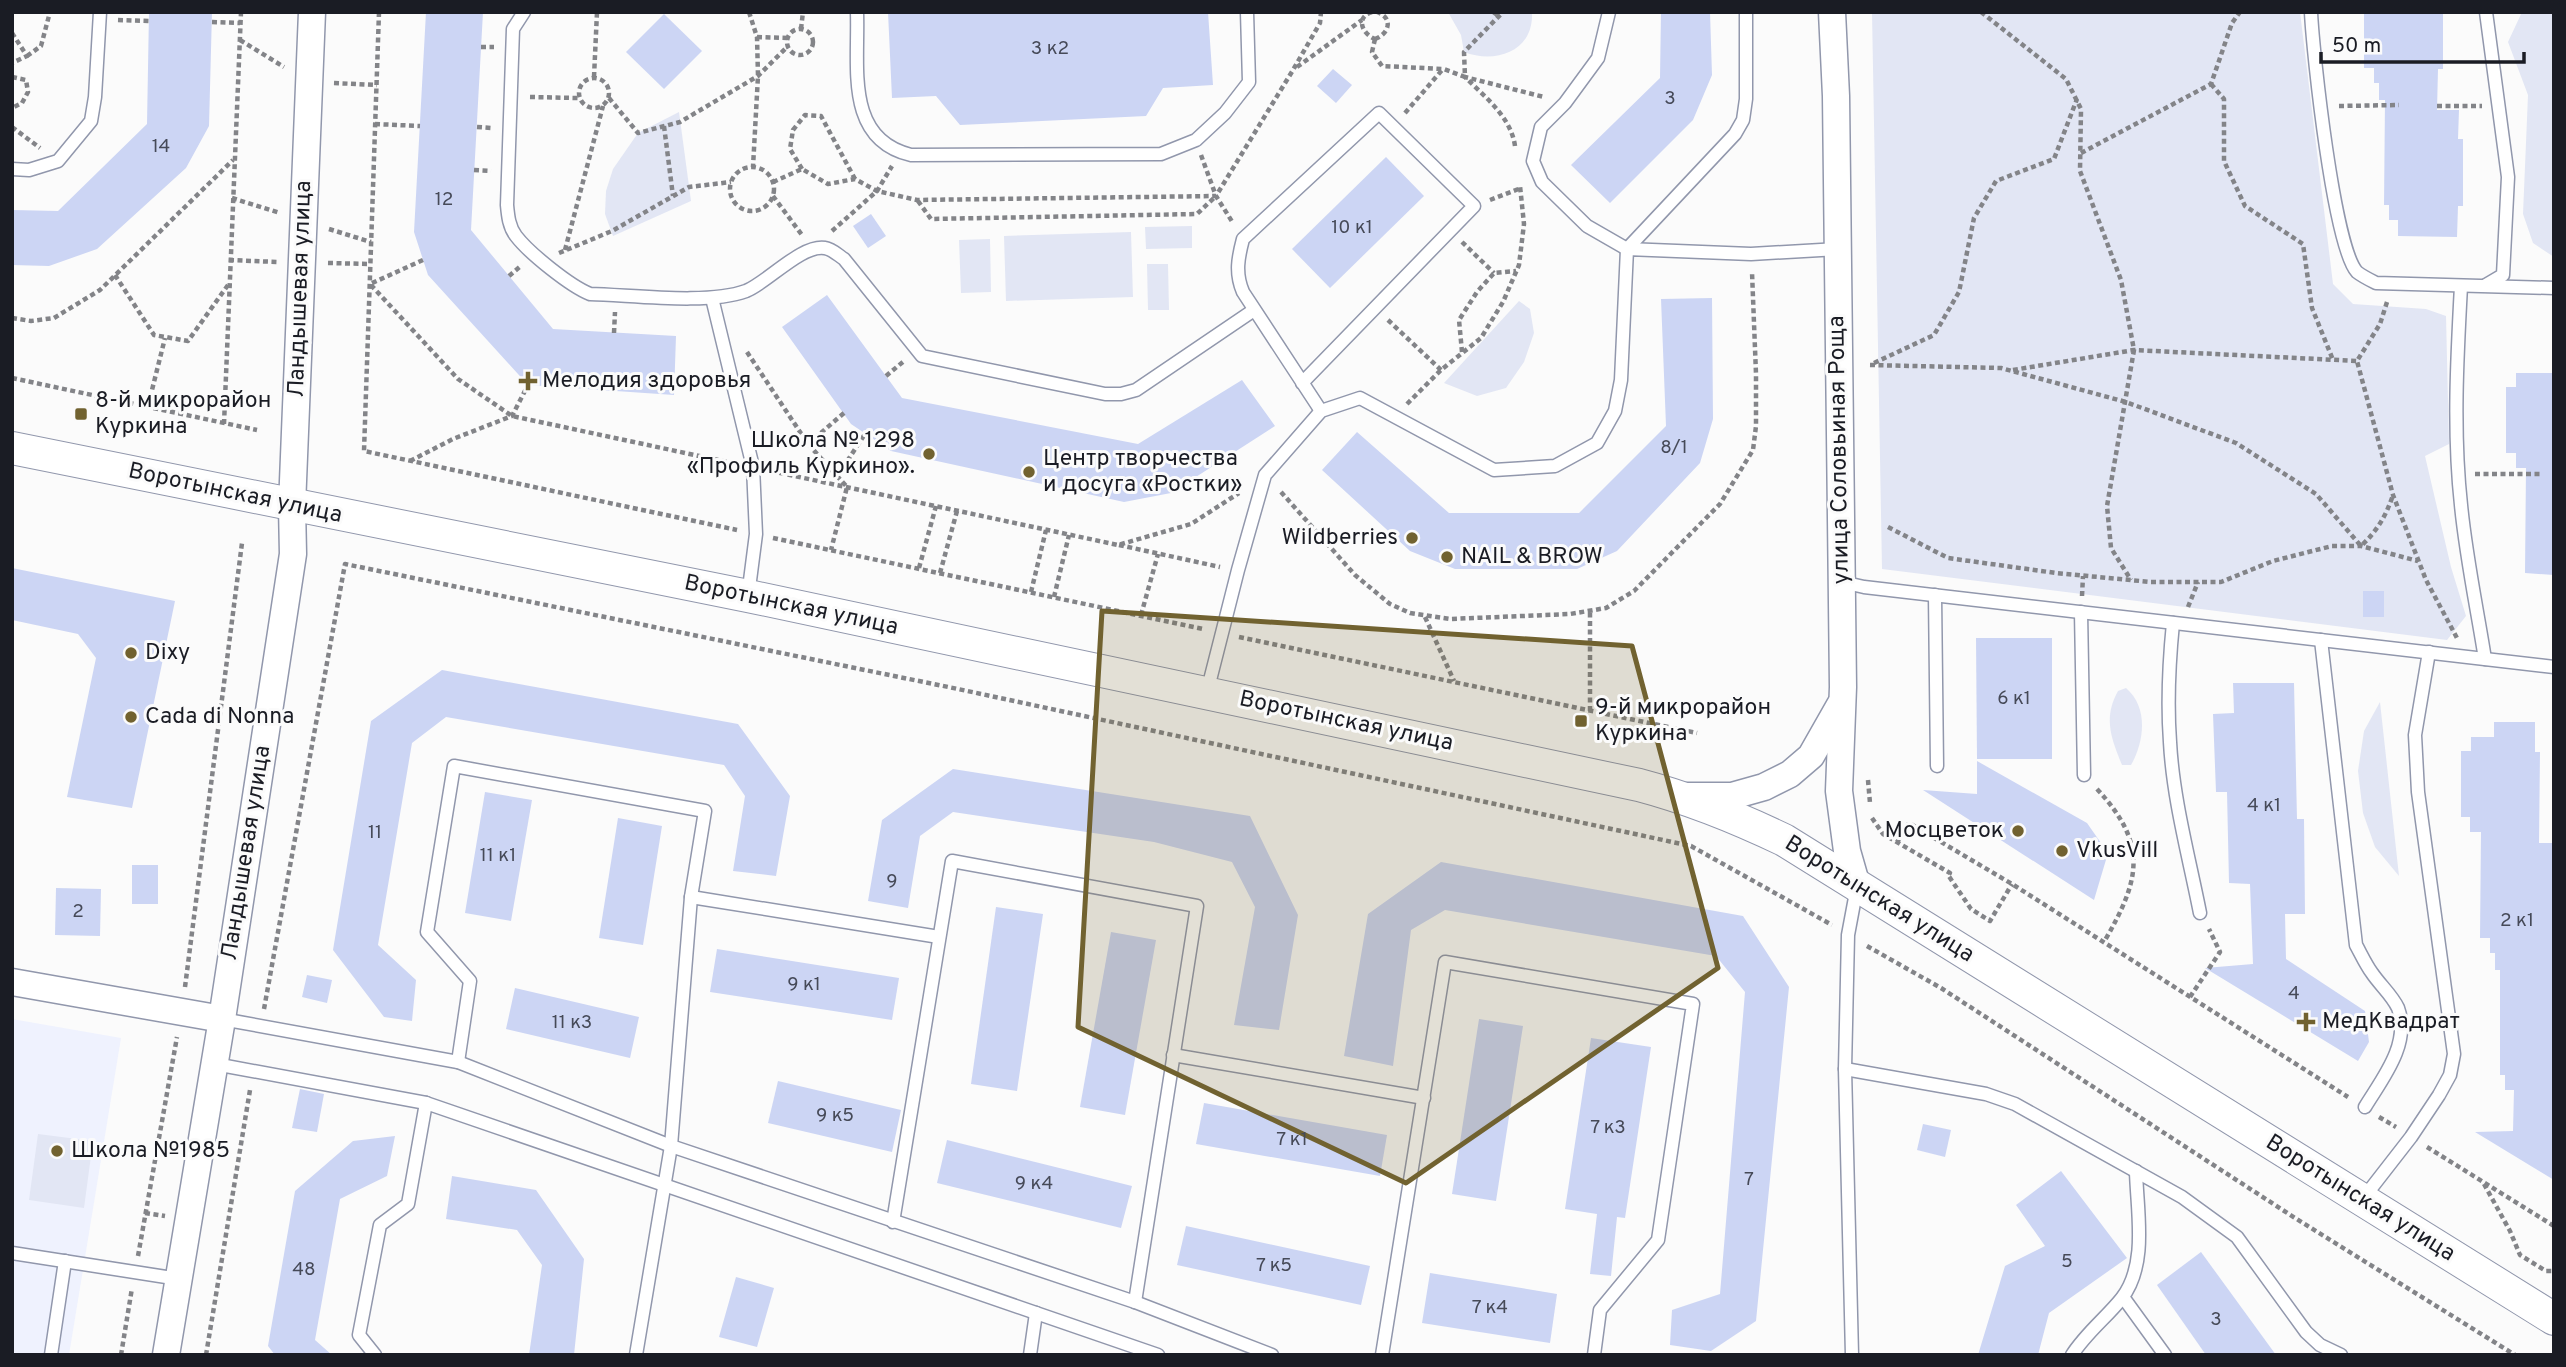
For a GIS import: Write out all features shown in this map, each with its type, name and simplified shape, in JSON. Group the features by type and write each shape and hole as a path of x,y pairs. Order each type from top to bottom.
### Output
{"street":[{"name":"Ландышевая улица","path":"166,1355 215,1064 293,554 292,506 312,12"},
{"name":"улица Соловьиная Роща","path":"1832,12 1836,96 1842,582 1839,791 1847,851 1857,886"},
{"name":"Воротынская улица","path":"12,448 748,596 1207,692 1682,796 1728,813 1784,841 2554,1319"},
{"path":"1682,796 1732,796 1765,787 1790,774 1811,756 1842,701"},
{"path":"12,982 222,1019"}],"lane":[{"path":"524,12 513,29 507,205 509,222 515,236 541,261 580,290 590,294 712,298 734,295 751,288 812,248 827,248 844,259 922,356 1105,394 1136,390 1255,310"},
{"path":"857,12 860,108 870,130 886,145 900,153 911,155 1161,153 1196,141 1225,113 1249,82 1247,12"},
{"path":"1609,12 1598,58 1565,103 1541,127 1533,161 1542,182 1587,226 1627,249 1751,254 1838,249"},
{"path":"1207,692 1237,570 1265,475 1321,411 1360,398 1494,470 1555,466 1597,443 1615,411 1621,380 1627,249 1735,134 1744,120 1746,12"},
{"path":"2311,12 2321,106 2344,243 2357,271 2376,283 2554,288"},
{"path":"2486,12 2508,177 2503,275 2486,286"},
{"path":"12,169 29,170 58,161 91,121 95,97 99,16"},
{"path":"1302,383 1474,206 1379,113 1243,239 1238,257 1237,278 1255,310 1302,383 1321,411"},
{"path":"2460,286 2455,422 2458,474 2485,659"},
{"path":"712,298 753,467 756,534 748,596"},
{"path":"1842,582 2554,667"},
{"path":"1935,595 1937,766"},
{"path":"2081,612 2084,775"},
{"path":"2173,623 2168,674 2170,744 2178,805 2200,913"},
{"path":"2321,640 2356,945 2371,972 2398,1008 2402,1027 2398,1048 2390,1066 2365,1107"},
{"path":"2361,1200 2411,1137 2450,1075 2454,1054 2418,792 2415,735 2429,652"},
{"path":"458,1062 471,981 427,932 454,766 705,811 691,897 671,1146 636,1355"},
{"path":"893,1223 952,861 1197,906 1135,1302"},
{"path":"1852,1355 1845,1069 1848,935 1857,886"},
{"path":"691,897 939,937"},
{"path":"1382,1355 1445,962 1693,1004 1658,1240 1600,1310 1594,1355"},
{"path":"222,1019 458,1062 671,1146 893,1223 1135,1302 1272,1355"},
{"path":"1173,1055 1424,1098"},
{"path":"215,1064 426,1102 1158,1355"},
{"path":"1845,1069 1986,1094 2005,1101 2182,1197 2237,1237 2306,1332 2320,1345 2341,1355"},
{"path":"376,1355 359,1335 380,1225 408,1203 426,1102"},
{"path":"2071,1355 2083,1337 2123,1297 2136,1275 2136,1171"},
{"path":"12,1253 179,1279"},
{"path":"51,1355 65,1261"},
{"path":"2123,1297 2165,1355"},
{"path":"1030,1355 1036,1313"}],"path":[{"path":"12,63 41,46 50,12"},
{"path":"224,424 241,12"},
{"path":"379,12 363,451 1697,733"},
{"path":"594,77 597,12"},
{"path":"749,12 757,37 758,76 753,167"},
{"path":"800,29 803,12"},
{"path":"917,200 930,219 1197,214 1216,196 1320,23 1321,12"},
{"path":"1981,12 2066,79 2081,109 2080,171 2121,280 2134,350 2107,506 2111,548 2131,580"},
{"path":"2080,153 2211,84 2232,23 2240,12"},
{"path":"1498,13 1464,52 1465,77 1499,111 1513,134 1515,148"},
{"path":"1293,70 1367,14 1383,14 1388,21 1388,30 1375,39 1367,36 1362,29 1362,20"},
{"path":"99,16 149,21"},
{"path":"212,22 240,23"},
{"path":"792,31 809,31 813,38 813,47 800,56 787,47 787,38 792,31"},
{"path":"12,33 27,56"},
{"path":"757,37 787,38"},
{"path":"1375,39 1372,52 1382,66 1444,69 1565,103"},
{"path":"609,98 638,133 664,126 680,121 758,76 787,47"},
{"path":"1392,127 1444,69"},
{"path":"12,77 26,80 28,92 22,103 12,108"},
{"path":"565,251 603,106 609,98 609,88 603,80 594,77 584,80 579,88 579,98 584,105 593,108 603,106"},
{"path":"2211,84 2224,99 2224,161 2245,206 2303,244 2312,308 2333,360"},
{"path":"510,97 579,98"},
{"path":"2077,99 2054,159 1996,181 1974,218 1959,292 1934,335 1870,365 2001,368 2126,402 2236,443 2316,494 2361,546"},
{"path":"2321,106 2399,105"},
{"path":"2437,106 2499,106"},
{"path":"855,179 828,184 802,169 790,149 793,130 805,115 821,116 855,179 877,191 917,200 1216,196"},
{"path":"375,124 420,126"},
{"path":"664,126 673,196"},
{"path":"12,127 58,161"},
{"path":"1196,141 1216,196 1243,239"},
{"path":"773,196 812,248 877,191 900,153"},
{"path":"12,318 31,321 54,318 100,290 234,159"},
{"path":"753,167 766,171 773,182 773,196 765,207 752,211 739,207 731,195 731,182 739,171 753,167"},
{"path":"773,182 802,169"},
{"path":"1394,417 1441,370 1481,338 1503,302 1516,271 1524,224 1519,174"},
{"path":"541,261 612,231 689,187 731,182"},
{"path":"1474,206 1542,182"},
{"path":"1450,231 1494,273"},
{"path":"1118,545 1191,524 1265,475 1355,575 1390,604 1425,617 1450,620 1606,608 1634,591 1720,503 1753,450 1756,374 1751,254"},
{"path":"370,284 423,260"},
{"path":"1462,353 1459,320 1477,292 1494,273 1516,271"},
{"path":"115,275 154,335 188,341 228,284"},
{"path":"370,284 458,379 512,416 1237,570"},
{"path":"2392,284 2380,324 2357,361 2393,495 2426,580 2467,657"},
{"path":"1375,308 1441,370"},
{"path":"148,406 165,338"},
{"path":"741,343 808,444 847,487"},
{"path":"2011,370 2134,350 2357,361"},
{"path":"12,378 257,430"},
{"path":"409,461 453,439 512,416 528,385"},
{"path":"808,444 844,413"},
{"path":"838,475 865,434"},
{"path":"2458,474 2540,474"},
{"path":"831,550 847,487"},
{"path":"2361,546 2373,535 2387,514 2393,495"},
{"path":"919,568 936,506"},
{"path":"940,573 957,511"},
{"path":"1888,527 1948,558 2056,573 2151,582 2221,582 2273,561 2332,546 2361,546 2418,561"},
{"path":"1031,592 1046,530"},
{"path":"1054,597 1069,535"},
{"path":"121,1355 182,1012 242,543"},
{"path":"1141,615 1158,554"},
{"path":"261,1025 345,564 972,692 1691,846 1793,901 1941,988 2295,1218 2515,1355"},
{"path":"1590,611 1590,710"},
{"path":"1425,617 1455,682"},
{"path":"2084,775 2116,809 2128,831 2134,850 2129,891 2104,942"},
{"path":"1868,777 1872,820 1883,834 1950,873 1948,875 1971,909 1990,921 2012,884"},
{"path":"1897,842 1909,823 2012,884 2554,1226"},
{"path":"2190,997 2220,952 2200,913"},
{"path":"206,1355 253,1070"},
{"path":"2482,1181 2511,1231 2520,1255 2546,1271 2554,1271"}],"highlighted area":[{"path":"1102,611 1632,646 1718,968 1406,1183 1078,1027"}],"shaded area":[{"path":"1448,12 1532,12 1531,26 1527,37 1510,52 1500,55 1476,55 1464,52 1461,35"},
{"path":"1872,12 2300,12 2333,284 2353,304 2426,309 2446,316 2449,444 2425,456 2451,567 2466,616 2447,640 1882,569"},
{"path":"2522,12 2554,12 2554,257 2533,243 2523,214 2528,95 2508,42"},
{"path":"679,112 691,201 613,236 605,214 606,191 613,169 638,133"},
{"path":"1192,226 1192,248 1146,249 1145,227"},
{"path":"1131,232 1133,297 1006,301 1004,236"},
{"path":"990,239 991,292 961,293 959,240"},
{"path":"1147,264 1168,264 1169,310 1148,310"},
{"path":"1519,301 1530,309 1534,333 1524,362 1506,388 1477,396 1444,383"},
{"path":"2126,688 2138,705 2142,725 2139,746 2131,765 2122,765 2110,728 2113,701 2118,691"},
{"path":"2380,702 2399,876 2375,847 2363,813 2358,771 2364,731"},
{"name":"Школа №1985","path":"12,1019 121,1038 69,1355 12,1355"},
{"path":"38,1134 93,1141 84,1208 29,1200"}],"building":[{"path":"149,12 212,12 209,126 186,168 97,249 49,266 12,265 12,210 58,211 147,124"},
{"path":"426,12 483,12 471,230 553,329 676,336 674,395 528,385 428,275 414,232"},
{"path":"888,12 1208,12 1213,85 1163,88 1146,116 960,125 936,96 892,98"},
{"path":"1661,12 1710,12 1712,75 1693,120 1610,203 1571,165 1660,78"},
{"path":"2364,12 2443,12 2443,69 2438,69 2437,110 2459,110 2458,139 2463,139 2463,206 2458,206 2457,237 2398,236 2398,220 2389,220 2389,205 2384,205 2385,100 2379,100 2379,83 2374,83 2374,68 2364,68"},
{"path":"664,14 702,51 664,89 626,52"},
{"path":"1333,69 1352,85 1336,103 1317,86"},
{"path":"1386,157 1424,196 1330,288 1292,249"},
{"path":"871,214 886,236 868,248 853,226"},
{"path":"827,295 902,398 1138,444 1242,380 1275,426 1171,493 1124,502 891,451 851,424 782,327"},
{"path":"1712,298 1713,419 1700,463 1617,551 1577,569 1455,569 1410,551 1322,470 1357,432 1449,513 1579,513 1666,426 1661,299"},
{"path":"2516,373 2554,373 2554,575 2525,573 2526,468 2516,468 2516,453 2506,453 2506,387 2516,387"},
{"path":"12,568 175,601 132,808 67,797 96,658 78,634 12,620"},
{"path":"2363,591 2384,591 2384,617 2363,617"},
{"path":"1976,638 2052,638 2052,759 1977,759"},
{"path":"442,670 738,724 790,796 776,876 733,871 745,796 724,765 446,717 412,743 378,945 416,980 412,1021 384,1017 333,950 371,721"},
{"path":"2233,683 2294,683 2297,819 2304,819 2305,914 2285,914 2286,959 2365,1011 2369,1042 2358,1061 2205,968 2253,964 2250,884 2229,883 2227,792 2216,792 2213,714 2234,713"},
{"path":"2494,722 2535,722 2535,752 2540,752 2539,843 2554,843 2554,1180 2475,1132 2513,1131 2514,1090 2505,1090 2505,1075 2500,1075 2500,970 2495,970 2495,953 2490,953 2490,938 2480,938 2481,832 2470,832 2470,817 2461,817 2461,751 2471,751 2471,737 2494,737"},
{"path":"1977,761 2087,823 2108,853 2094,900 1923,790 1977,794"},
{"path":"953,769 1250,816 1298,915 1279,1030 1234,1025 1255,907 1232,862 1154,842 953,812 920,836 908,908 868,901 882,820"},
{"path":"485,792 532,800 511,921 465,913"},
{"path":"618,818 662,826 643,945 599,938"},
{"path":"1441,862 1743,916 1789,987 1756,1321 1711,1351 1670,1345 1672,1310 1720,1294 1745,992 1716,956 1445,910 1411,930 1393,1066 1344,1056 1368,914"},
{"path":"132,865 158,865 158,904 132,904"},
{"path":"56,888 101,889 100,936 55,935"},
{"path":"996,907 1043,914 1017,1091 971,1084"},
{"path":"1111,932 1156,940 1125,1115 1080,1107"},
{"path":"717,949 899,978 892,1020 710,992"},
{"path":"307,975 332,980 327,1003 302,997"},
{"path":"515,988 639,1017 630,1058 506,1029"},
{"path":"1479,1019 1523,1026 1496,1201 1452,1194"},
{"path":"1591,1038 1651,1047 1625,1218 1617,1217 1611,1276 1590,1274 1597,1214 1565,1209"},
{"path":"778,1081 901,1110 892,1152 768,1123"},
{"path":"300,1089 324,1094 317,1132 292,1128"},
{"path":"1204,1103 1387,1135 1380,1176 1196,1144"},
{"path":"1923,1124 1951,1130 1945,1157 1917,1150"},
{"path":"395,1136 387,1176 340,1199 315,1340 332,1355 275,1355 268,1346 295,1191 353,1141"},
{"path":"947,1140 1132,1186 1121,1228 937,1183"},
{"path":"2061,1171 2127,1258 2049,1313 2038,1355 1978,1355 2005,1266 2045,1246 2016,1205"},
{"path":"452,1176 536,1190 584,1259 574,1355 529,1355 542,1265 517,1230 446,1219"},
{"path":"1186,1226 1370,1266 1361,1305 1177,1265"},
{"path":"2201,1252 2276,1355 2206,1355 2157,1285"},
{"path":"1430,1273 1557,1294 1550,1343 1422,1323"},
{"path":"736,1277 774,1288 757,1347 719,1337"}],"place":[{"name":"Мелодия здоровья","path":"528,381"},
{"name":"8-й микрорайон Куркина","path":"81,414"},
{"name":"Школа № 1298 «Профиль Куркино».","path":"929,454"},
{"name":"Центр творчества и досуга «Ростки»","path":"1029,472"},
{"name":"Wildberries","path":"1412,538"},
{"name":"NAIL & BROW","path":"1447,557"},
{"name":"Dixy","path":"131,653"},
{"name":"Cada di Nonna","path":"131,717"},
{"name":"9-й микрорайон Куркина","path":"1581,721"},
{"name":"Мосцветок","path":"2018,831"},
{"name":"VkusVill","path":"2062,851"},
{"name":"МедКвадрат","path":"2306,1022"},
{"name":"Школа №1985","path":"57,1151"}]}
